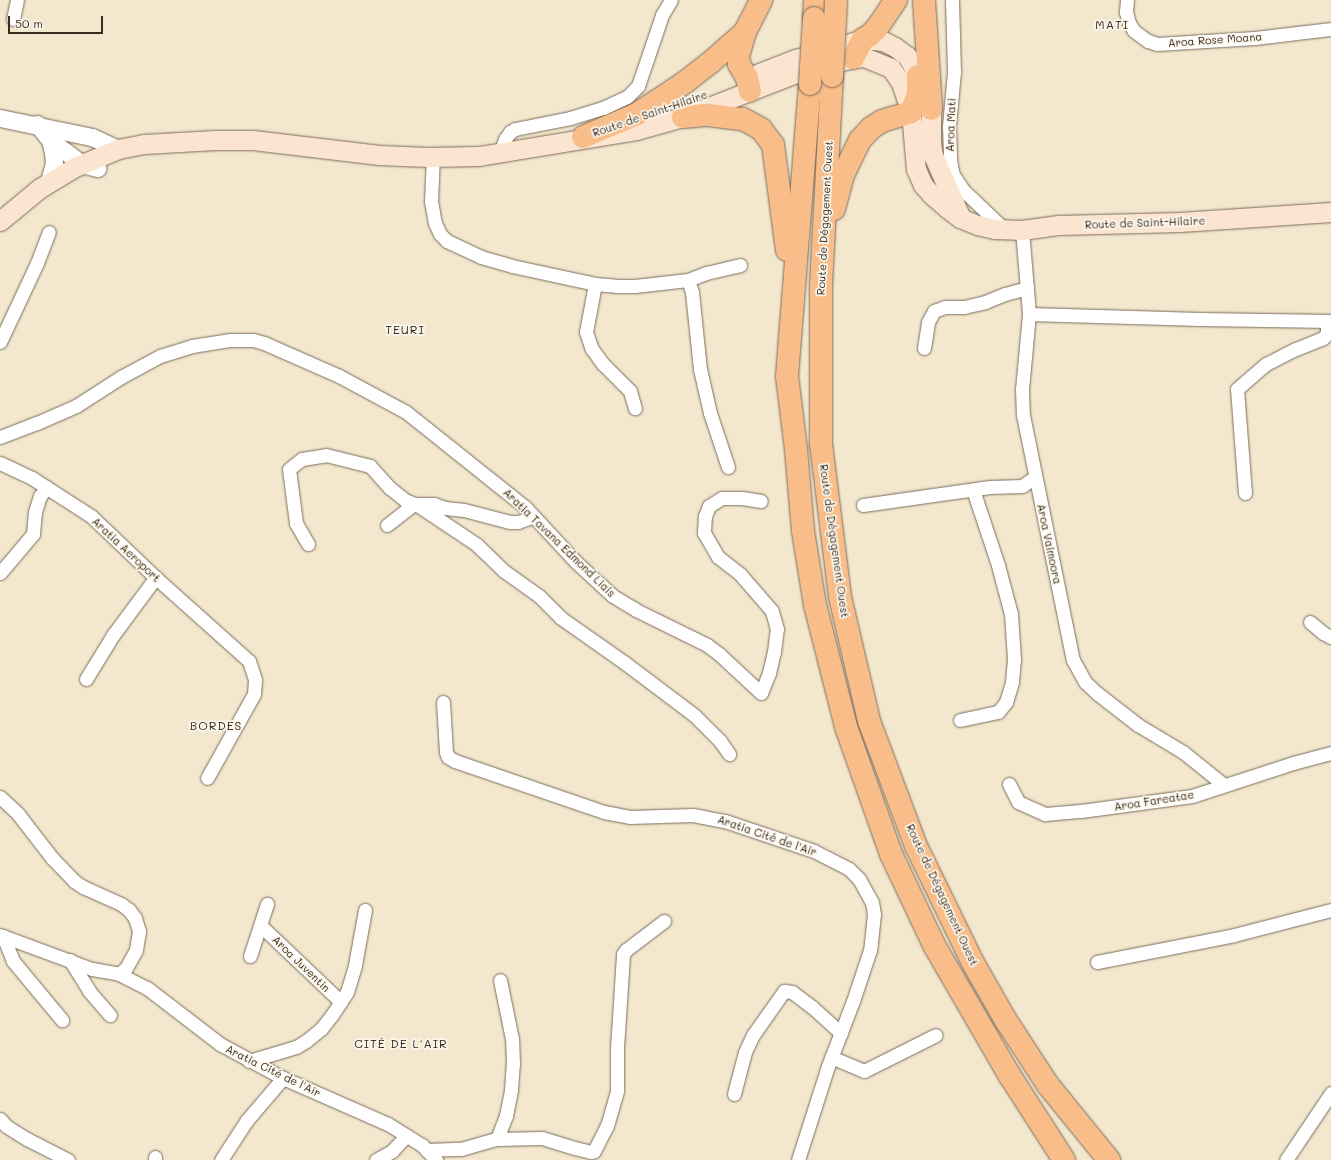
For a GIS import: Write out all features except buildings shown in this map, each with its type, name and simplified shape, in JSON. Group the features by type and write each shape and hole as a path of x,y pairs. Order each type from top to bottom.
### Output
{"highway":[{"path":"748,84 741,69 738,56 745,32 760,0"},
{"path":"858,48 877,28 896,0"},
{"path":"921,111 924,0"},
{"name":"Route de Dégagement Ouest","path":"836,1 823,245 820,344 821,444 840,597 869,721 916,846 972,961 1005,1019 1048,1085 1109,1160"},
{"path":"787,376 810,84 814,9"},
{"path":"583,137 637,114 684,83 711,62 745,32"},
{"path":"918,76 918,95 921,111"},
{"path":"823,245 843,175 860,140 871,128 882,122 921,111"},
{"path":"683,117 708,115 743,119 761,129 773,145 788,255 787,376 796,449 803,531 814,605 846,727 891,854 934,945 1010,1076 1064,1160"}],"main road":[{"name":"Route de Saint-Hilaire","path":"583,137 748,84 796,73 858,48 883,41 895,47 907,56 918,76"},
{"name":"Route de Saint-Hilaire","path":"858,48 864,57 891,68 921,111 933,155 960,218 977,225 995,229 1013,229 1180,222 1331,212"},
{"name":"Route de Saint-Hilaire","path":"583,137 636,130 683,117 748,84"},
{"path":"0,232 47,195 118,149 155,143 253,140 353,152 432,157 500,153 583,137"},
{"path":"0,221 23,201 49,182 90,166 182,142"}],"street":[{"path":"13,18 16,0"},
{"path":"500,153 510,132 515,129 570,118 603,108 627,96 638,86 662,15 671,0"},
{"name":"Aroa Mati","path":"952,0 954,72 949,126 950,160 953,175 963,190 1013,229"},
{"name":"Aroa Rose Moana","path":"1127,0 1126,12 1129,23 1134,31 1148,41 1157,44 1255,38 1331,29"},
{"path":"0,118 36,124 92,137 118,149"},
{"path":"36,124 50,140 90,166"},
{"path":"49,182 54,163 50,140"},
{"path":"432,157 432,213 440,234 447,241 461,249 498,263 595,284 635,286 688,280 740,265"},
{"name":"Aroa Vaimoora","path":"1013,229 1027,288 1029,314 1021,400 1034,478 1049,539 1073,660 1085,682 1138,725 1184,752 1224,785"},
{"path":"0,342 37,263 49,232"},
{"path":"688,280 692,292 700,369 710,413 728,467"},
{"path":"595,284 586,332 592,349 603,364 630,391 635,408"},
{"path":"924,348 928,322 934,311 945,306 964,307 985,302 1005,294 1027,288"},
{"path":"1029,314 1200,320 1329,321 1327,334 1323,338 1266,364 1237,389 1245,493"},
{"name":"Aratia Tavana Edmond Liais","path":"0,436 38,423 76,406 127,374 160,356 192,346 231,340 253,340 339,376 406,412 459,456 503,489 576,562 613,596 636,610 707,645 724,658 761,693 769,672 774,652 777,629 772,611 740,574 718,557 704,533 705,516 708,506 722,498 742,498 761,501"},
{"path":"308,544 296,523 289,469 302,459 326,455 370,466 390,488 405,500 414,504 476,544 504,571 539,596 561,618 631,667 694,716 720,741 729,754"},
{"name":"Aratia Aeroport","path":"0,463 47,487 91,516 249,661 256,680 254,694 207,778"},
{"path":"863,505 973,490 990,486 1022,486 1034,478"},
{"path":"0,573 33,534 40,496 47,487"},
{"path":"960,720 998,712 1006,702 1012,682 1014,659 1011,614 998,565 973,490"},
{"path":"387,525 414,504 434,504 445,508 464,510 510,522 518,522 532,517"},
{"path":"86,679 113,635 156,577"},
{"path":"1310,622 1323,633 1331,637"},
{"name":"Aratia Cité de l'Air","path":"443,702 448,757 467,766 604,812 630,817 693,815 725,821 814,851 849,869 866,890 872,902 874,919 870,950 798,1160"},
{"name":"Aroa Fareatae","path":"1009,784 1018,802 1045,814 1106,808 1192,796 1331,752"},
{"path":"0,797 18,814 52,858 74,881 83,888 121,904 129,910 135,918 139,931 136,950 126,968 119,974"},
{"name":"Aroa Juventin","path":"250,956 267,904"},
{"name":"Aroa Juventin","path":"249,1061 296,1047 306,1042 321,1029 342,1002 347,992 355,965 365,910"},
{"path":"1097,962 1234,935 1331,910"},
{"path":"426,1150 462,1149 497,1139 542,1138 583,1150 594,1151 607,1126 617,1090 617,1048 623,954 626,950 664,921"},
{"name":"Aroa Juventin","path":"261,926 342,1002"},
{"name":"Aratia Cité de l'Air","path":"2,935 92,969 119,974 154,992 220,1044 283,1078 388,1124 426,1150 436,1160"},
{"name":"Aratia Cité de l'Air","path":"2,935 13,961 62,1020"},
{"path":"70,960 88,991 110,1015"},
{"path":"497,1139 506,1116 511,1090 513,1064 512,1039 500,980"},
{"path":"734,1094 745,1052 753,1035 784,991 792,992 812,1007 841,1033"},
{"path":"832,1058 864,1071 936,1035"},
{"path":"221,1160 247,1120 283,1078"},
{"path":"1286,1160 1331,1093"},
{"path":"0,1119 6,1126 27,1139 68,1160"},
{"path":"376,1160 392,1151 406,1136"}],"district":[{"name":"MATI","path":"1112,25"},
{"name":"TEURI","path":"405,330"},
{"name":"BORDES","path":"216,726"},
{"name":"CITÉ DE L'AIR","path":"401,1044"}]}
